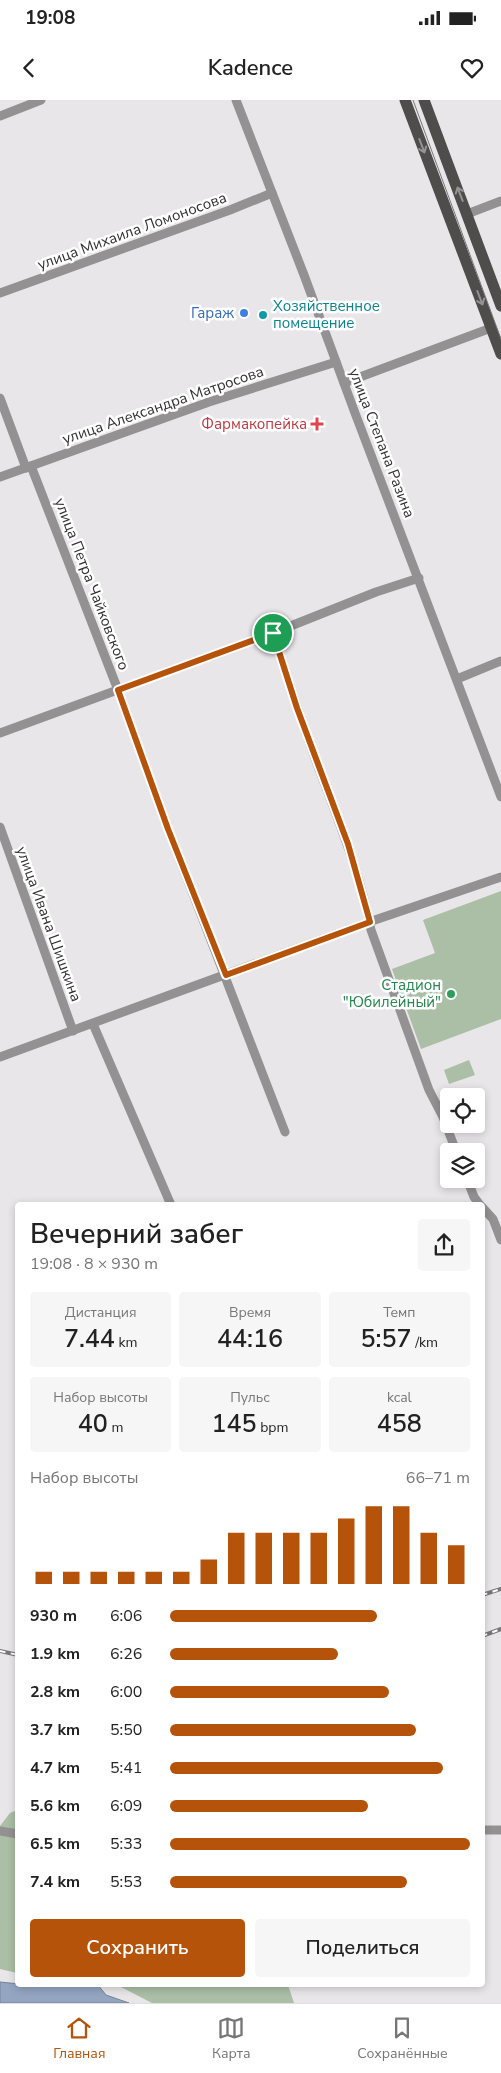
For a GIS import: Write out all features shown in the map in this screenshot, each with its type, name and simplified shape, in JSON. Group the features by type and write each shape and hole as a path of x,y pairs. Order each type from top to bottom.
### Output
{"main road":[{"path":"405,100 501,354"},
{"path":"424,100 501,306"},
{"path":"450,220 467,214"}],"street":[{"path":"0,116 41,100"},
{"name":"улица Степана Разина","path":"236,100 458,679 501,797"},
{"name":"улица Михаила Ломоносова","path":"0,293 272,193"},
{"path":"467,214 501,201"},
{"path":"344,383 491,328"},
{"name":"улица Александра Матросова","path":"0,477 209,402 336,362"},
{"name":"улица Петра Чайковского","path":"0,398 118,690 168,829 226,975 284,1132"},
{"path":"0,733 273,633 376,592 419,578"},
{"path":"273,633 297,708 348,844 370,922 430,1090 453,1143"},
{"path":"458,679 501,661"},
{"name":"улица Ивана Шишкина","path":"0,827 73,1031"},
{"path":"0,1057 370,922 501,877"},
{"path":"93,1024 171,1202"},
{"path":"470,1188 478,1202"},
{"path":"485,1210 492,1218 501,1240"},
{"path":"485,1830 501,1830"},
{"path":"0,1831 15,1834"}],"green space":[{"name":"Стадион \"Юбилейный\"","path":"501,891 501,1019 421,1049 392,969 435,953 423,920"},
{"path":"469,1060 475,1075 449,1084 444,1070"},
{"path":"15,1811 15,1973 0,1969 0,1826 10,1813"},
{"path":"121,1987 289,1987 294,2003 152,2003"}],"water":[{"path":"0,1982 15,1984 15,1987 100,1987 106,1995 129,2003 0,2003"}],"tram line":[{"path":"413,100 501,339"}],"railway":[{"path":"485,1594 501,1589"},
{"path":"485,1635 501,1629"},
{"path":"0,1651 15,1654"}],"place":[{"name":"Гараж","path":"244,313"},
{"name":"Хозяйственное помещение","path":"263,315"},
{"name":"Фармакопейка","path":"317,424"},
{"name":"Стадион \"Юбилейный\"","path":"451,994"}],"route":[{"path":"273,633 320,773 348,844 370,922 226,975 168,829 118,690 273,633"}]}
